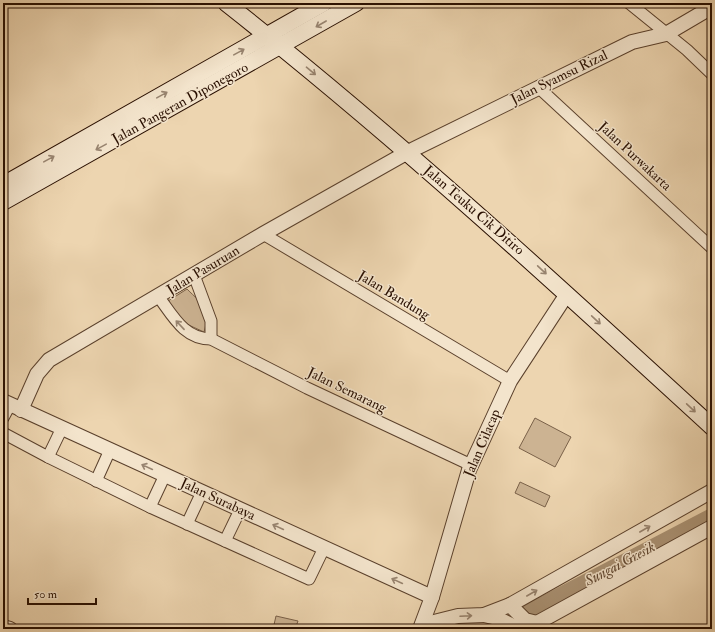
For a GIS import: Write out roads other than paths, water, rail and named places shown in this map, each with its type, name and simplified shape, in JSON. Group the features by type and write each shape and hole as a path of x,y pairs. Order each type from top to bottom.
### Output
{"main road":[{"name":"Jalan Teuku Cik Ditiro","path":"226,3 281,46 408,152 567,294 712,427"},
{"name":"Jalan Pangeran Diponegoro","path":"3,202 33,176 324,3"},
{"name":"Jalan Pangeran Diponegoro","path":"3,185 33,176 281,46 356,3"}],"street":[{"path":"629,3 712,74"},
{"name":"Jalan Syamsu Rizal","path":"408,152 632,42 666,34 712,7"},
{"name":"Jalan Purwakarta","path":"538,87 712,248"},
{"name":"Jalan Pasuruan","path":"9,409 50,360 263,234 408,152"},
{"name":"Jalan Bandung","path":"263,234 510,381"},
{"path":"194,275 211,321 211,339"},
{"name":"Jalan Cilacap","path":"421,627 432,597 471,465 510,381 567,294"},
{"name":"Jalan Semarang","path":"158,296 180,326 197,338 211,339 307,388 471,465"},
{"name":"Jalan Surabaya","path":"9,409 60,432 110,450 163,480 199,498 238,514 321,553 432,597"},
{"path":"50,453 60,432"},
{"path":"3,433 100,473 153,502 228,537 309,580 321,553"},
{"path":"100,473 110,450"},
{"path":"153,502 163,480"},
{"path":"421,627 458,616 484,615 510,605 712,491"},
{"path":"189,519 199,498"},
{"path":"228,537 238,514"},
{"path":"510,605 532,626 712,527"},
{"path":"484,615 505,625 519,629"},
{"path":"3,627 10,629"}],"waterway":[{"name":"Sungai Gresik","path":"528,612 712,516"}]}
